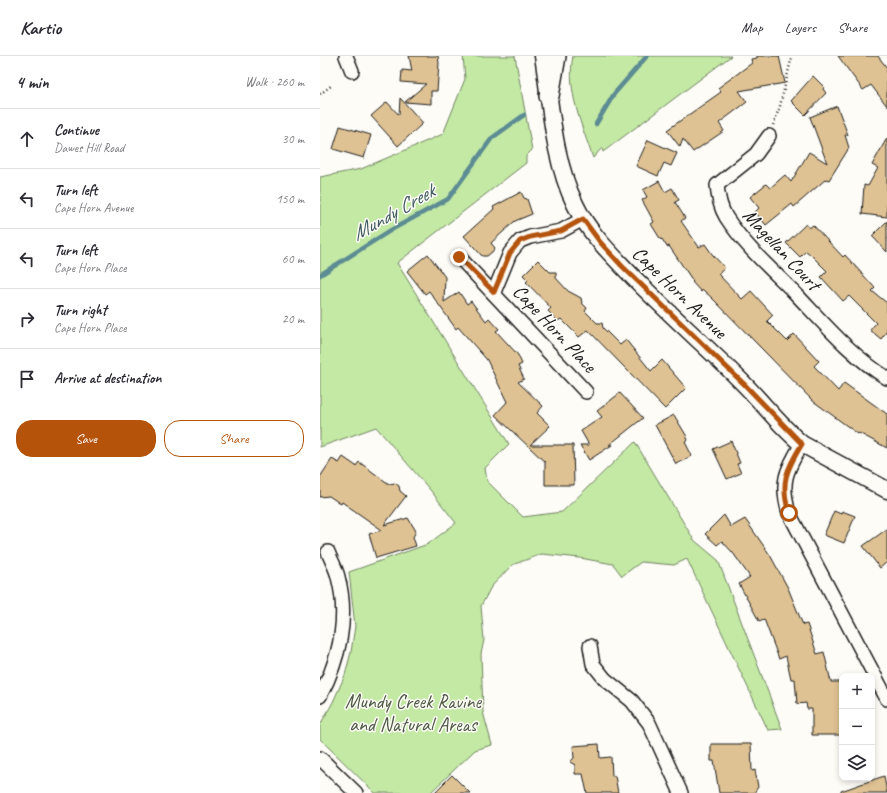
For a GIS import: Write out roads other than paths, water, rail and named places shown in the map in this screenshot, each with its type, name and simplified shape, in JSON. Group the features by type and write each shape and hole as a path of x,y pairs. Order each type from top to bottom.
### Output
{"main road":[{"path":"549,96 556,56"}],"street":[{"path":"346,56 352,71"},
{"name":"Cape Horn Avenue","path":"543,56 557,143 566,180 571,196 583,219 600,242 622,266 744,384 802,444 887,490"},
{"name":"Magellan Court","path":"769,136 756,154 717,185 719,202 725,216 751,248 839,338 869,365 887,378"},
{"name":"Cape Horn Place","path":"494,292 510,253 520,241 530,237 561,231 583,219"},
{"name":"Cape Horn Place","path":"459,257 494,292 586,392"},
{"path":"802,444 792,460 784,482 785,501 789,513 887,699"},
{"path":"320,696 332,673 342,631 342,602 338,577 328,552"},
{"path":"590,646 593,664 605,679 632,701 649,723 681,793"},
{"path":"320,758 356,793"}],"waterway":[{"name":"Mundy Creek","path":"596,124 614,94 647,56"},
{"name":"Mundy Creek","path":"320,275 391,230 448,199 492,138 524,115"}],"park label":[{"name":"Mundy Creek Ravine and Natural Areas","path":"413,712"}]}
